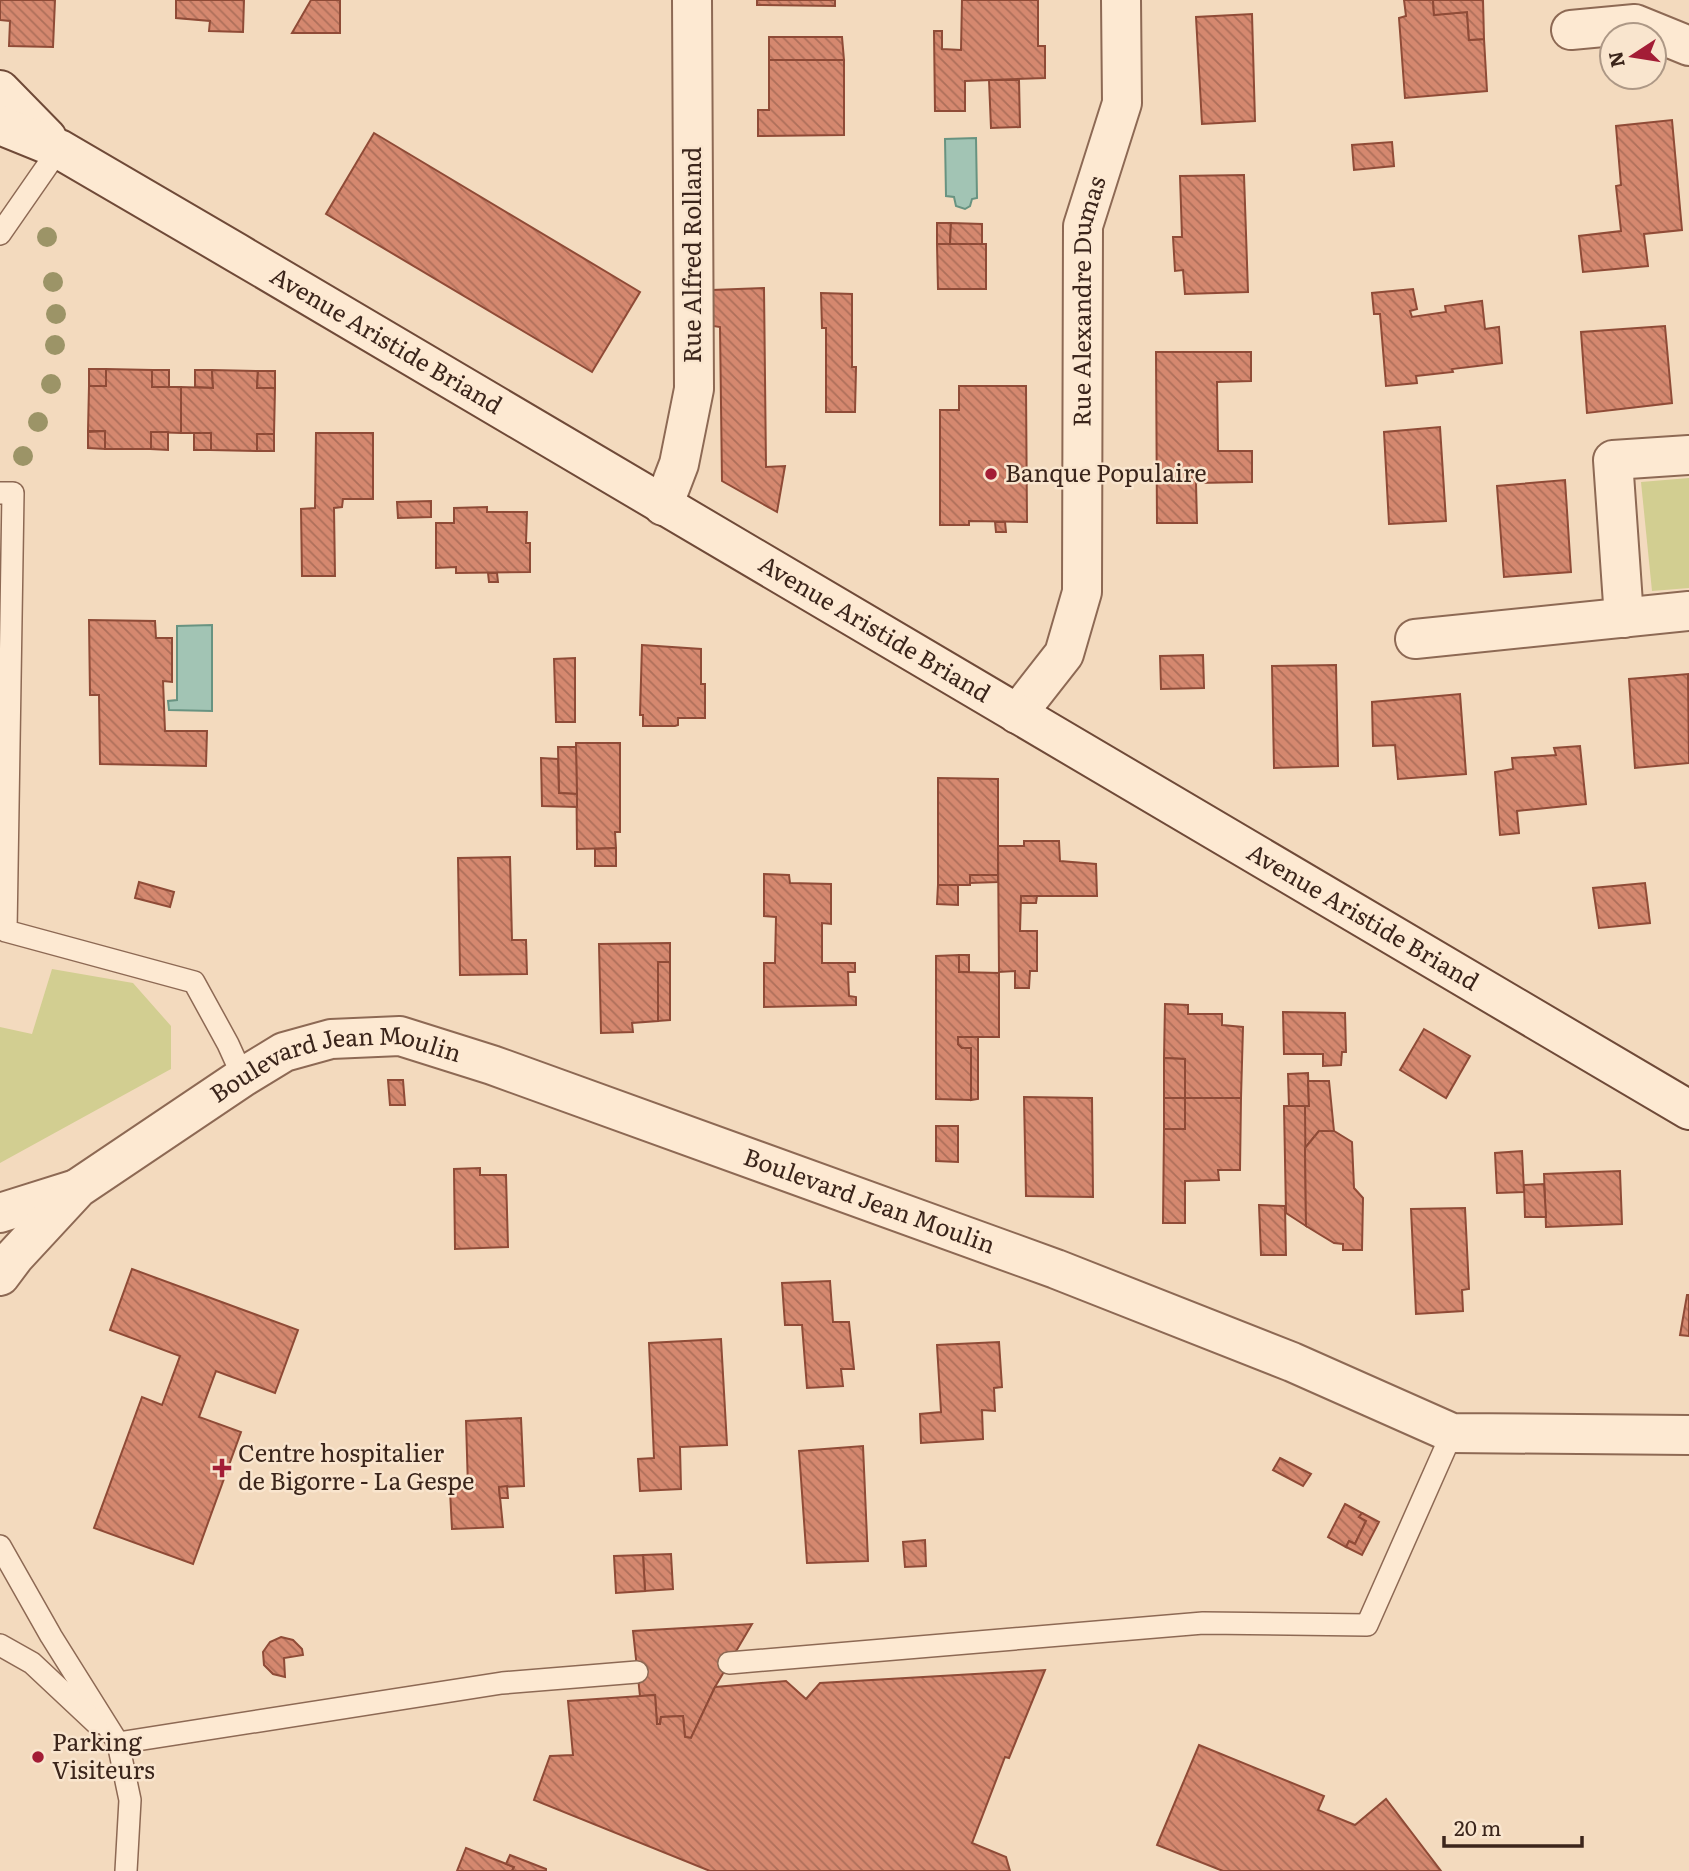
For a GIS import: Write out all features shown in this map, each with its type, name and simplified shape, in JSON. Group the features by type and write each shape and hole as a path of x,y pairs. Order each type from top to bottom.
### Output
{"street":[{"name":"Rue Alfred Rolland","path":"663,506 679,464 694,389 692,0"},
{"name":"Rue Alexandre Dumas","path":"1017,714 1064,654 1082,592 1083,226 1122,103 1121,0"},
{"path":"1571,30 1635,24 1689,46"},
{"name":"Avenue Aristide Briand","path":"0,90 59,149"},
{"name":"Avenue Aristide Briand","path":"0,125 59,149 1689,1110"},
{"path":"1623,618 1613,460 1689,455"},
{"path":"1415,639 1689,611"},
{"name":"Boulevard Jean Moulin","path":"0,1276 78,1188 284,1052 331,1039 400,1036 492,1065 1056,1269 1292,1362 1452,1433 1689,1435"},
{"name":"Boulevard Jean Moulin","path":"0,1213 78,1188"}],"lane":[{"path":"0,234 59,149"},
{"path":"0,493 13,494 6,931 194,982 243,1077"},
{"path":"729,1663 1203,1623 1367,1625 1452,1433"},
{"path":"0,1546 51,1636 118,1743 130,1800 127,1871"},
{"path":"0,1646 32,1662 118,1743"},
{"path":"118,1743 502,1683 637,1672"}],"shaded area":[{"path":"976,138 977,198 972,199 970,206 965,209 956,206 954,197 946,196 945,139"},
{"path":"1689,478 1689,588 1652,591 1641,482"},
{"path":"212,625 212,711 169,710 168,701 177,700 177,626"},
{"path":"52,969 133,983 171,1026 171,1069 0,1163 0,1027 32,1034"}],"building":[{"path":"0,0 55,0 53,47 9,46 10,21 0,20"},
{"path":"176,0 244,0 243,32 209,31 210,21 176,18"},
{"path":"311,0 340,0 340,33 292,33"},
{"path":"757,0 835,0 835,6 757,5"},
{"path":"962,0 1038,0 1038,46 1045,46 1045,78 965,81 965,111 935,111 934,31 942,31 942,49 961,50"},
{"path":"1404,0 1433,0 1434,15 1467,12 1469,40 1484,39 1487,91 1405,98 1399,18 1406,16"},
{"path":"1433,0 1483,0 1484,39 1469,40 1467,12 1434,15"},
{"path":"1252,14 1255,121 1202,124 1196,17"},
{"path":"769,37 842,37 844,60 769,60"},
{"path":"769,60 844,60 844,135 758,136 758,110 769,110"},
{"path":"989,80 1019,80 1020,127 991,128"},
{"path":"1672,120 1682,230 1644,234 1648,266 1583,272 1579,236 1621,231 1616,186 1621,185 1616,126"},
{"path":"374,133 640,292 592,372 326,214"},
{"path":"1392,142 1394,166 1354,170 1352,145"},
{"path":"1244,175 1248,292 1185,294 1183,270 1175,271 1173,237 1182,237 1180,176"},
{"path":"937,223 951,223 950,244 937,244"},
{"path":"951,223 982,224 982,244 950,244"},
{"path":"937,244 986,244 986,289 938,289"},
{"path":"764,288 766,467 785,466 777,512 722,481 720,327 713,326 712,290"},
{"path":"1413,289 1417,309 1410,311 1412,317 1446,312 1445,306 1482,301 1485,329 1499,327 1502,363 1416,376 1417,383 1386,386 1380,314 1374,314 1372,293"},
{"path":"821,293 852,294 852,367 856,367 855,412 826,412 826,328 822,328"},
{"path":"1665,326 1672,403 1587,413 1581,332"},
{"path":"1156,352 1251,352 1251,381 1217,382 1218,451 1252,451 1252,482 1196,483 1197,523 1157,523"},
{"path":"89,369 106,369 106,386 89,386"},
{"path":"106,369 152,370 152,387 181,387 181,433 151,432 151,449 105,449 105,431 88,431 89,386 106,386"},
{"path":"152,370 169,370 169,387 152,387"},
{"path":"195,370 212,370 213,388 195,387"},
{"path":"212,370 258,371 257,388 275,388 274,434 257,434 257,451 211,450 211,433 181,433 181,387 213,388"},
{"path":"258,371 275,371 275,388 257,388"},
{"path":"959,386 1026,386 1027,522 969,521 969,525 940,525 940,410 959,410"},
{"path":"1440,427 1446,521 1389,524 1384,432"},
{"path":"105,431 105,449 88,448 88,432"},
{"path":"151,432 168,432 168,450 151,449"},
{"path":"194,433 211,433 211,450 194,450"},
{"path":"316,433 373,433 373,499 343,499 342,507 334,508 335,576 302,576 301,509 315,508"},
{"path":"257,434 274,434 274,451 257,451"},
{"path":"1565,480 1571,572 1504,577 1497,486"},
{"path":"431,501 431,517 398,518 397,502"},
{"path":"487,507 487,512 527,512 526,543 530,543 530,572 456,573 456,567 436,568 436,523 454,523 454,508"},
{"path":"995,522 1005,522 1006,532 996,532"},
{"path":"488,573 497,573 498,582 489,582"},
{"path":"89,620 155,621 156,638 172,638 172,682 163,681 165,731 207,731 206,766 100,764 99,695 90,695"},
{"path":"642,645 701,649 705,718 678,718 678,725 675,726 643,726 643,715 640,715"},
{"path":"1203,655 1204,688 1161,689 1160,656"},
{"path":"575,658 575,722 556,722 554,659"},
{"path":"1336,665 1338,766 1274,768 1272,666"},
{"path":"1688,674 1689,763 1635,768 1629,679"},
{"path":"1460,694 1466,774 1398,779 1395,745 1373,746 1372,702"},
{"path":"576,743 620,743 620,832 615,832 616,848 577,849"},
{"path":"1580,746 1586,804 1517,811 1519,833 1500,835 1495,772 1513,769 1512,758 1556,755 1554,748"},
{"path":"558,747 576,747 577,794 559,793"},
{"path":"541,758 558,759 559,793 577,794 577,807 542,806"},
{"path":"938,778 998,779 998,875 970,875 970,885 938,885"},
{"path":"1024,841 1059,841 1060,861 1096,864 1097,896 1021,896 1020,931 1037,931 1037,971 1030,971 1029,988 1015,988 1015,971 999,972 998,846 1024,846"},
{"path":"616,848 616,866 595,866 595,849"},
{"path":"510,857 512,940 526,940 527,974 460,975 458,858"},
{"path":"764,874 789,875 790,883 831,884 831,924 822,923 822,963 855,963 855,972 848,972 849,996 856,997 856,1005 764,1007 764,963 775,963 776,917 764,916"},
{"path":"970,875 998,875 998,882 970,883"},
{"path":"139,882 174,892 170,907 135,898"},
{"path":"1645,883 1650,923 1599,928 1593,888"},
{"path":"938,885 958,885 958,905 937,904"},
{"path":"1021,896 1037,896 1036,903 1021,903"},
{"path":"670,943 670,962 658,962 658,1021 632,1023 633,1032 601,1033 599,944"},
{"path":"959,955 959,972 999,973 999,1037 958,1037 958,1044 962,1048 971,1048 971,1100 936,1099 936,956"},
{"path":"959,955 969,955 969,972 959,972"},
{"path":"658,962 670,962 670,1020 658,1021"},
{"path":"1165,1004 1188,1005 1188,1014 1222,1014 1222,1025 1243,1027 1241,1098 1185,1098 1185,1059 1164,1058"},
{"path":"1283,1012 1345,1013 1346,1052 1342,1052 1341,1065 1323,1066 1323,1054 1284,1054"},
{"path":"1424,1029 1470,1056 1446,1098 1400,1070"},
{"path":"958,1037 978,1037 978,1099 971,1100 971,1048 962,1048 958,1044"},
{"path":"1164,1058 1185,1059 1185,1098 1164,1098"},
{"path":"1308,1073 1309,1106 1289,1106 1288,1074"},
{"path":"388,1080 403,1080 405,1105 390,1105"},
{"path":"1308,1081 1329,1081 1334,1131 1319,1131 1305,1148 1305,1106 1309,1106"},
{"path":"1024,1097 1092,1098 1093,1197 1026,1196"},
{"path":"1164,1098 1185,1098 1185,1129 1164,1129"},
{"path":"1185,1098 1241,1098 1240,1170 1218,1170 1219,1180 1185,1181 1185,1223 1163,1223 1164,1129 1185,1129"},
{"path":"1284,1106 1305,1106 1306,1226 1286,1213"},
{"path":"936,1126 958,1126 958,1162 936,1161"},
{"path":"1319,1131 1334,1131 1352,1142 1354,1188 1363,1198 1362,1250 1343,1250 1343,1244 1334,1243 1306,1226 1305,1148"},
{"path":"1522,1151 1524,1192 1497,1193 1495,1153"},
{"path":"480,1168 480,1175 506,1175 508,1247 455,1249 454,1169"},
{"path":"1620,1171 1622,1224 1546,1227 1544,1174"},
{"path":"1544,1184 1546,1217 1525,1217 1524,1185"},
{"path":"1259,1205 1285,1206 1286,1255 1261,1255"},
{"path":"1465,1208 1469,1289 1462,1290 1463,1311 1416,1314 1411,1209"},
{"path":"132,1269 298,1330 275,1393 216,1371 199,1417 241,1432 193,1564 94,1528 142,1397 162,1405 180,1356 110,1330"},
{"path":"830,1281 833,1322 849,1322 854,1369 841,1369 843,1386 807,1388 802,1325 785,1325 782,1283"},
{"path":"1689,1295 1689,1336 1680,1335"},
{"path":"721,1339 727,1445 680,1447 681,1489 640,1491 638,1459 654,1458 649,1343"},
{"path":"999,1342 1002,1387 994,1388 995,1411 982,1410 983,1439 921,1443 920,1414 941,1412 937,1345"},
{"path":"521,1418 524,1486 499,1487 503,1527 452,1529 450,1491 468,1488 466,1421"},
{"path":"863,1446 868,1561 807,1563 799,1451"},
{"path":"1280,1458 1311,1474 1303,1486 1273,1470"},
{"path":"507,1486 508,1498 500,1498 499,1487"},
{"path":"1345,1504 1362,1513 1359,1517 1366,1521 1355,1544 1349,1541 1346,1547 1328,1537"},
{"path":"1362,1513 1379,1522 1362,1555 1346,1547 1349,1541 1355,1544 1366,1521 1359,1517"},
{"path":"925,1540 926,1566 905,1567 903,1542"},
{"path":"671,1554 673,1589 645,1591 643,1555"},
{"path":"643,1555 645,1591 616,1593 614,1556"},
{"path":"752,1624 715,1687 691,1738 685,1737 683,1716 661,1717 660,1724 657,1724 655,1695 640,1696 633,1631"},
{"path":"281,1637 293,1640 302,1649 303,1655 284,1658 285,1677 273,1674 264,1665 263,1652 270,1642"},
{"path":"1045,1670 1009,1758 1005,1757 972,1843 1006,1857 1010,1871 710,1871 534,1800 550,1756 573,1755 568,1701 655,1695 657,1724 660,1724 661,1717 683,1716 685,1737 691,1738 715,1687 786,1681 806,1699 820,1683"},
{"path":"1199,1745 1324,1796 1318,1810 1355,1825 1386,1799 1441,1871 1223,1871 1157,1845"},
{"path":"466,1848 514,1867 512,1871 457,1871"},
{"path":"510,1855 546,1871 512,1871 514,1867 506,1864"}],"place":[{"name":"Banque Populaire","path":"991,474"},
{"name":"Centre hospitalier de Bigorre - La Gespe","path":"222,1468"},
{"name":"Parking Visiteurs","path":"38,1757"}]}
